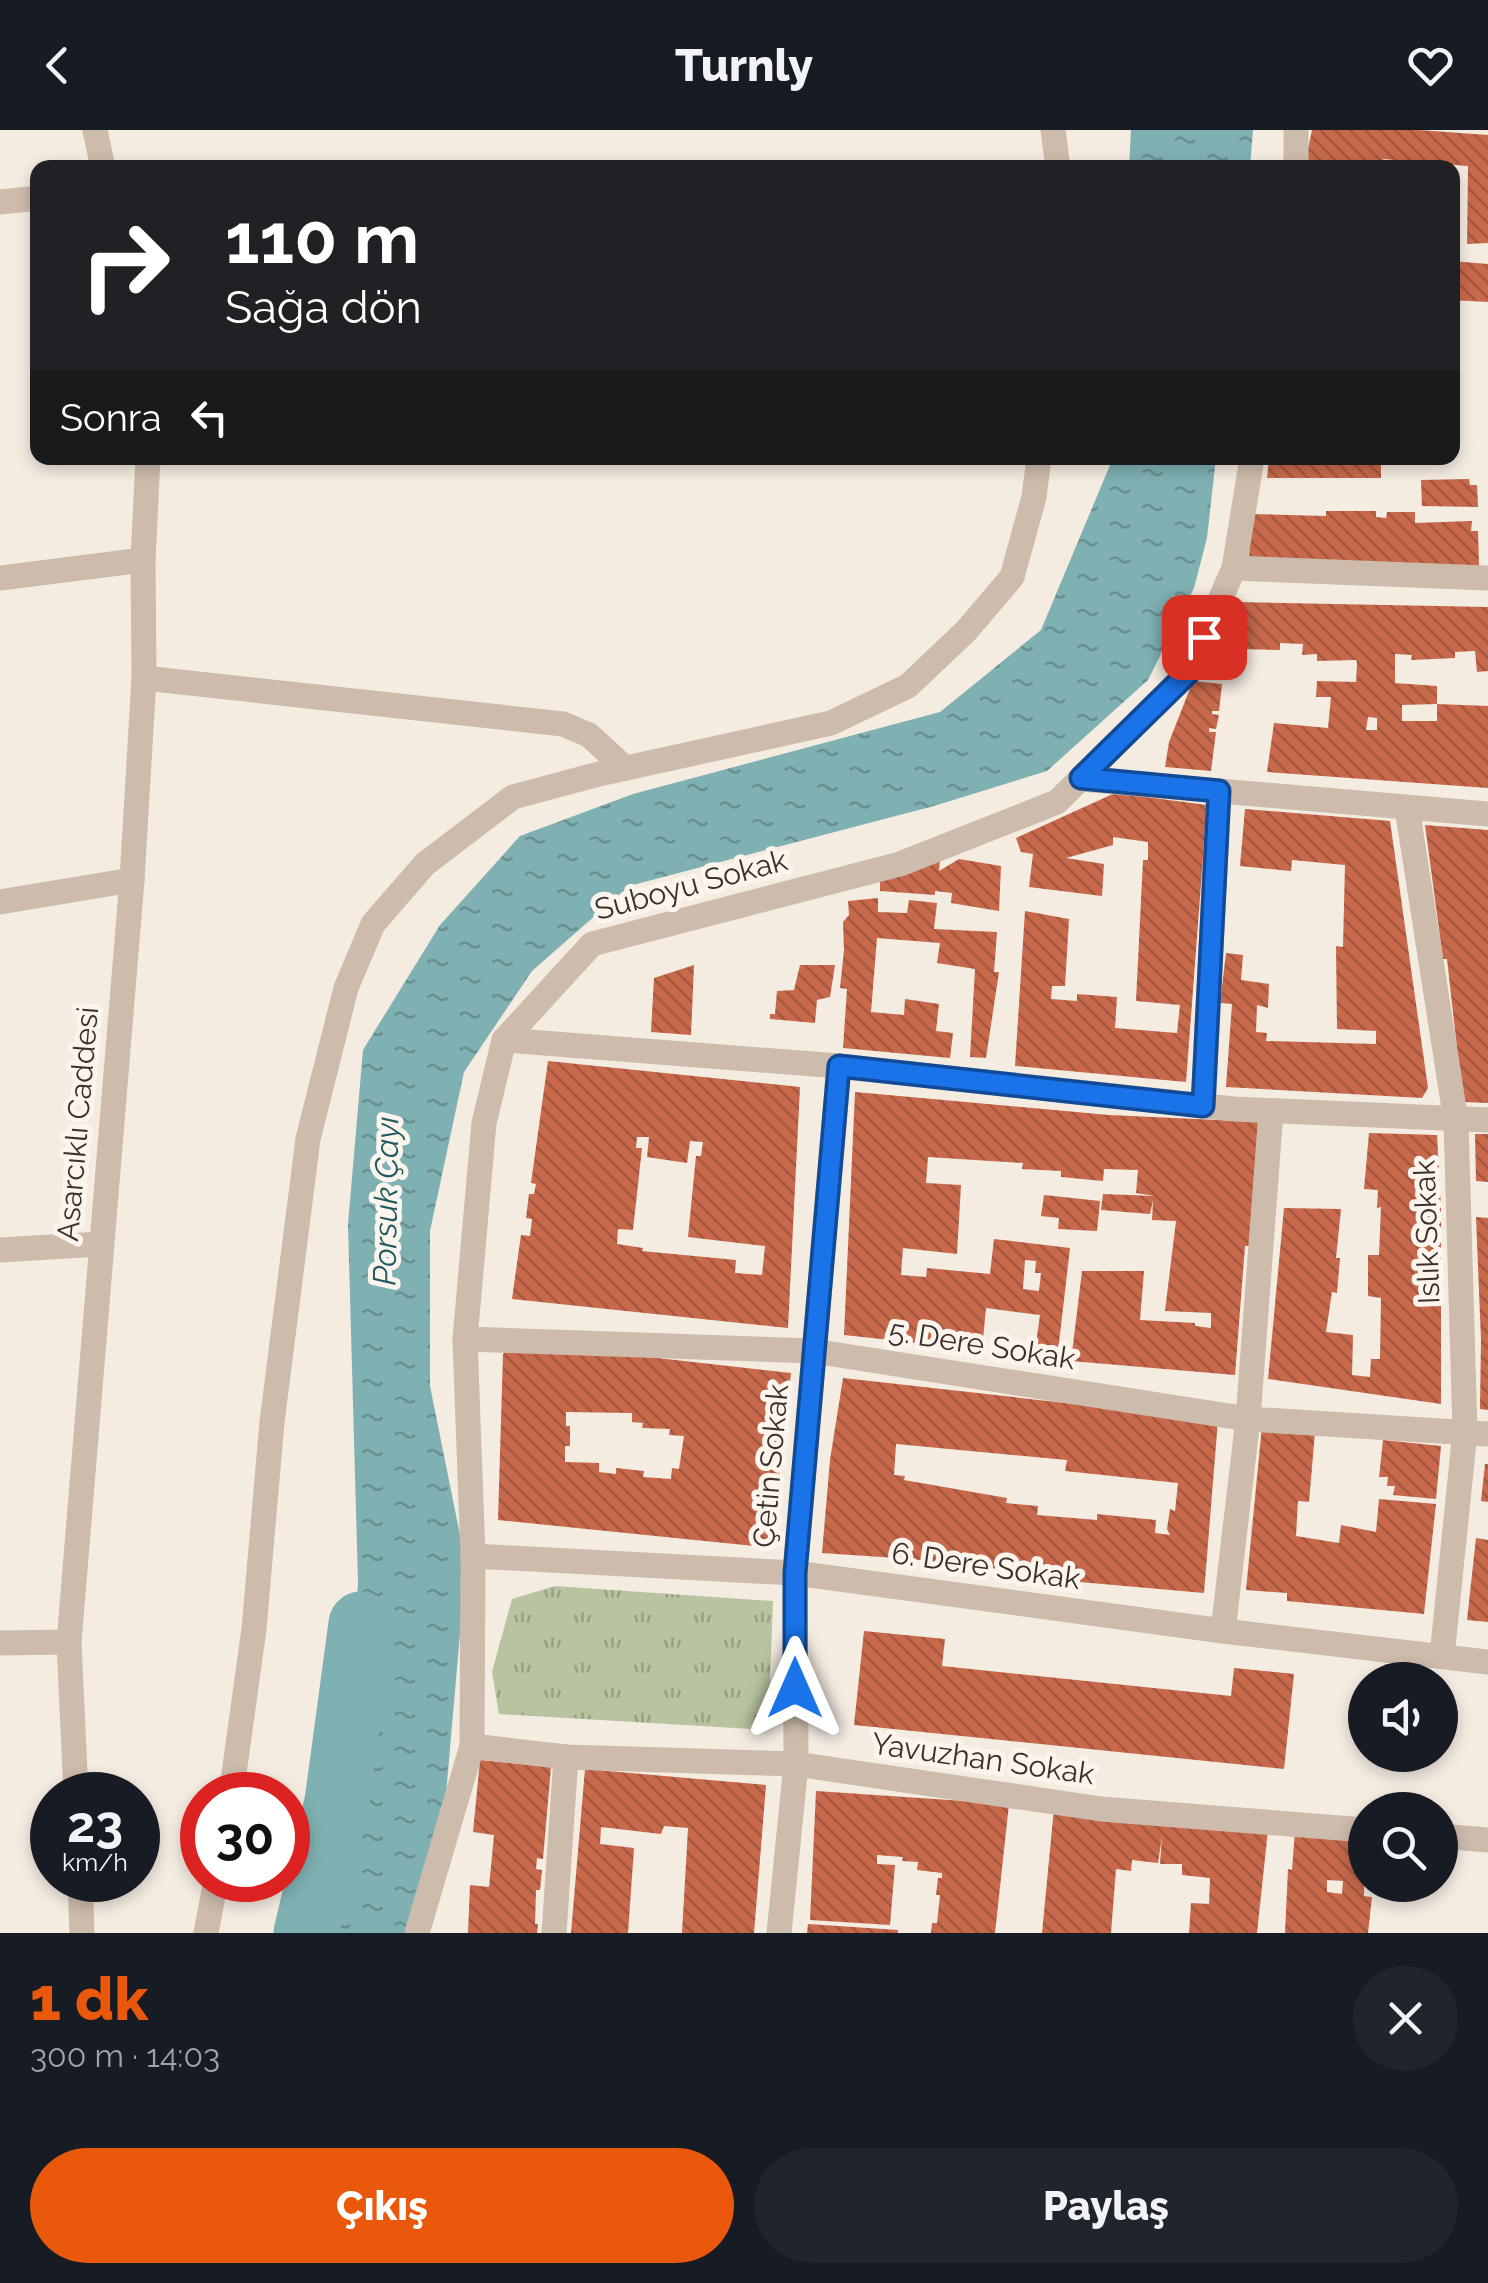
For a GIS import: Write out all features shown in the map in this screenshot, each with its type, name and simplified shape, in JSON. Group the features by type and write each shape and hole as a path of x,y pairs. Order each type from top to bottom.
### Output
{"street":[{"path":"95,130 101,160"},
{"path":"1053,130 1057,160"},
{"path":"1296,130 1296,160"},
{"path":"0,202 30,199"},
{"name":"Asarcıklı Caddesi","path":"75,1772 69,1642 132,880 144,678 143,560 148,465"},
{"path":"234,1772 254,1629 272,1422 308,1139 346,988 372,924 425,864 513,797 831,723 908,686 966,631 1012,576 1034,498 1038,465"},
{"name":"Suboyu Sokak","path":"417,1933 472,1746 472,1556 465,1339 484,1123 504,1040 592,944 900,864 1057,802 1189,672 1234,568 1251,465"},
{"path":"0,578 143,560"},
{"path":"1234,568 1488,578"},
{"path":"144,678 562,724 589,735 625,768"},
{"path":"1081,778 1488,814"},
{"path":"1203,1106 1219,791"},
{"name":"Islık Sokak","path":"1407,808 1456,1121 1477,1433 1442,1656"},
{"path":"0,902 132,880"},
{"path":"504,1040 839,1066 1203,1106 1488,1120"},
{"name":"Çetin Sokak","path":"779,1933 796,1764 795,1573 839,1066"},
{"path":"1224,1631 1248,1419 1271,1111"},
{"path":"0,1250 100,1244"},
{"name":"5. Dere Sokak","path":"465,1339 813,1351 1248,1419 1477,1433"},
{"name":"6. Dere Sokak","path":"472,1556 795,1573 1488,1662"},
{"path":"0,1643 69,1642"},
{"name":"Yavuzhan Sokak","path":"472,1746 566,1758 796,1764 1101,1810 1348,1829"},
{"path":"554,1933 566,1758"},
{"path":"1458,1838 1488,1840"},
{"path":"81,1902 82,1933"},
{"path":"206,1933 212,1902"}],"green space":[{"path":"555,1586 773,1601 768,1730 499,1714 492,1672 512,1599"}],"water":[{"path":"1131,130 1253,130 1251,160 1129,160"},
{"path":"1110,465 1215,465 1207,538 1194,588 1148,680 1047,771 934,806 629,886 532,971 464,1072 430,1231 430,1386 466,1565 443,1829 408,1933 297,1933 305,1902 310,1902 310,1882 348,1734 358,1583 348,1224 363,1050 440,925 520,836 633,794 940,712 1041,630"}],"building":[{"path":"1312,130 1419,130 1488,135 1488,243 1467,244 1468,166 1460,165 1460,160 1306,160"},
{"path":"1460,262 1488,264 1488,302 1460,300"},
{"path":"1268,465 1381,465 1381,478 1267,478"},
{"path":"1469,479 1470,485 1477,485 1478,507 1422,506 1421,480"},
{"path":"1326,511 1376,511 1376,517 1386,518 1387,512 1415,512 1415,523 1472,521 1471,531 1478,531 1479,566 1249,560 1251,514 1326,516"},
{"path":"1238,602 1488,607 1488,671 1477,672 1475,651 1455,652 1455,658 1411,660 1412,655 1395,654 1395,683 1437,686 1437,704 1488,706 1488,788 1267,772 1274,723 1328,728 1331,697 1316,697 1317,681 1356,682 1357,663 1317,661 1317,654 1302,655 1303,644 1280,643 1280,650 1235,649","holes":["1437,704 1437,721 1402,721 1402,705","1368,717 1377,718 1377,730 1366,730"]},
{"path":"1193,681 1222,684 1219,711 1212,711 1219,715 1216,729 1209,728 1209,732 1216,732 1211,771 1165,767 1169,742"},
{"path":"1115,793 1207,805 1186,1082 1015,1066 1025,911 1069,919 1065,986 1052,986 1051,999 1077,1001 1077,994 1117,997 1115,1028 1177,1033 1180,1005 1136,1001 1143,860 1148,860 1148,842 1113,837 1113,845 1066,858 1104,864 1102,896 1029,887 1033,854 1021,852 1016,838"},
{"path":"1245,809 1390,821 1428,1088 1422,1098 1226,1087 1232,1004 1220,1003 1226,953 1243,955 1241,980 1269,984 1268,1008 1257,1005 1256,1032 1267,1033 1266,1041 1376,1044 1376,1031 1337,1029 1336,946 1343,947 1345,865 1292,860 1291,871 1240,866"},
{"path":"1425,825 1488,830 1488,1103 1463,1102 1447,959 1443,959"},
{"path":"940,859 939,871 959,859 1001,866 999,911 951,903 952,893 880,891 880,875"},
{"path":"878,898 878,912 907,913 909,900 937,903 934,929 997,932 994,972 999,972 986,1058 970,1057 975,969 937,963 940,943 877,938 871,1012 904,1015 905,999 939,1004 936,1031 953,1033 950,1058 843,1048 847,989 840,988 843,922 849,915 848,901"},
{"path":"694,965 691,1035 651,1032 654,978"},
{"path":"800,965 835,965 830,997 817,1000 815,1023 770,1019 770,1014 775,1014 777,991 794,990"},
{"path":"548,1061 800,1087 788,1328 512,1299 521,1235 530,1236 532,1219 526,1218 529,1194 534,1194 536,1184 531,1183","holes":["637,1137 649,1137 647,1157 687,1163 690,1141 703,1142 701,1156 696,1156 688,1237 765,1246 762,1275 735,1273 736,1260 642,1251 643,1248 617,1244 618,1229 633,1230 642,1148 636,1148"]},
{"path":"855,1092 1109,1115 1261,1122 1251,1246 1245,1246 1235,1375 1071,1361 1082,1271 1144,1271 1140,1320 1195,1323 1211,1328 1211,1313 1165,1311 1176,1221 1152,1220 1153,1200 1150,1214 1101,1210 1103,1194 1155,1196 1136,1193 1138,1170 1104,1169 1103,1181 1061,1177 1061,1171 1022,1169 1023,1163 928,1157 926,1183 961,1185 957,1254 903,1248 901,1275 926,1277 927,1268 990,1274 994,1239 1070,1248 1057,1360 1034,1357 1040,1315 986,1308 982,1350 844,1335","holes":["1025,1260 1036,1261 1035,1273 1041,1273 1039,1291 1023,1289"]},
{"path":"1369,1133 1437,1135 1441,1404 1268,1379 1284,1208 1341,1209 1337,1293 1332,1292 1326,1332 1353,1335 1352,1375 1370,1377 1371,1359 1380,1359 1381,1298 1368,1296 1368,1255 1379,1255 1381,1207 1377,1208 1378,1190 1364,1189"},
{"path":"1475,1134 1488,1134 1488,1182 1476,1181"},
{"path":"1044,1195 1100,1201 1097,1231 1058,1229 1059,1218 1041,1216"},
{"path":"1476,1217 1488,1218 1488,1410 1480,1409"},
{"path":"515,1342 791,1373 784,1443 771,1442 770,1458 776,1459 775,1471 780,1471 774,1548 498,1520 503,1354","holes":["566,1412 632,1413 632,1422 643,1423 642,1428 670,1429 669,1435 684,1436 679,1469 672,1468 671,1479 643,1477 644,1471 616,1468 616,1474 599,1472 599,1463 565,1462 565,1446 570,1446"]},
{"path":"843,1378 1218,1420 1204,1593 1080,1582 1080,1578 911,1559 822,1553 830,1460","holes":["896,1444 1067,1460 1065,1471 1178,1483 1175,1511 1170,1509 1170,1535 1155,1533 1156,1520 1097,1514 1097,1520 1037,1515 1038,1506 1006,1503 1007,1498 894,1475"]},
{"path":"1262,1426 1315,1432 1309,1502 1298,1501 1296,1536 1339,1543 1341,1525 1376,1532 1379,1499 1436,1504 1424,1614 1287,1601 1287,1593 1246,1590"},
{"path":"1383,1440 1441,1446 1436,1499 1393,1495 1395,1486 1387,1486 1388,1477 1379,1477"},
{"path":"1488,1464 1488,1502 1481,1501"},
{"path":"1476,1538 1488,1540 1488,1622 1467,1620"},
{"path":"864,1631 945,1639 942,1666 1231,1696 1234,1668 1294,1674 1284,1769 854,1725"},
{"path":"480,1760 551,1767 543,1859 537,1858 536,1869 542,1870 540,1890 536,1890 537,1933 468,1933 470,1885 489,1887 494,1835 473,1832"},
{"path":"585,1769 766,1785 754,1933 682,1933 688,1828 664,1826 661,1834 601,1827 600,1844 634,1848 628,1933 571,1933"},
{"path":"816,1791 1009,1804 995,1933 931,1933 932,1923 937,1923 940,1895 936,1895 942,1873 917,1870 918,1862 902,1861 903,1857 877,1855 877,1864 895,1865 890,1925 810,1920"},
{"path":"1054,1808 1268,1830 1257,1933 1189,1933 1191,1903 1209,1904 1210,1878 1182,1875 1182,1864 1160,1864 1162,1836 1158,1863 1132,1860 1131,1871 1116,1869 1111,1933 1042,1933"},
{"path":"1295,1831 1348,1837 1348,1902 1371,1902 1368,1933 1285,1933 1288,1869 1292,1870","holes":["1327,1880 1343,1881 1342,1894 1327,1892"]},
{"path":"808,1924 898,1930 898,1933 807,1933"}],"waterway":[{"name":"Porsuk Çayı","path":"306,1933 337,1802 361,1624"}],"route":[{"path":"795,1688 795,1573 839,1066 1203,1106 1219,791 1081,778 1189,672 1204,637"}]}
